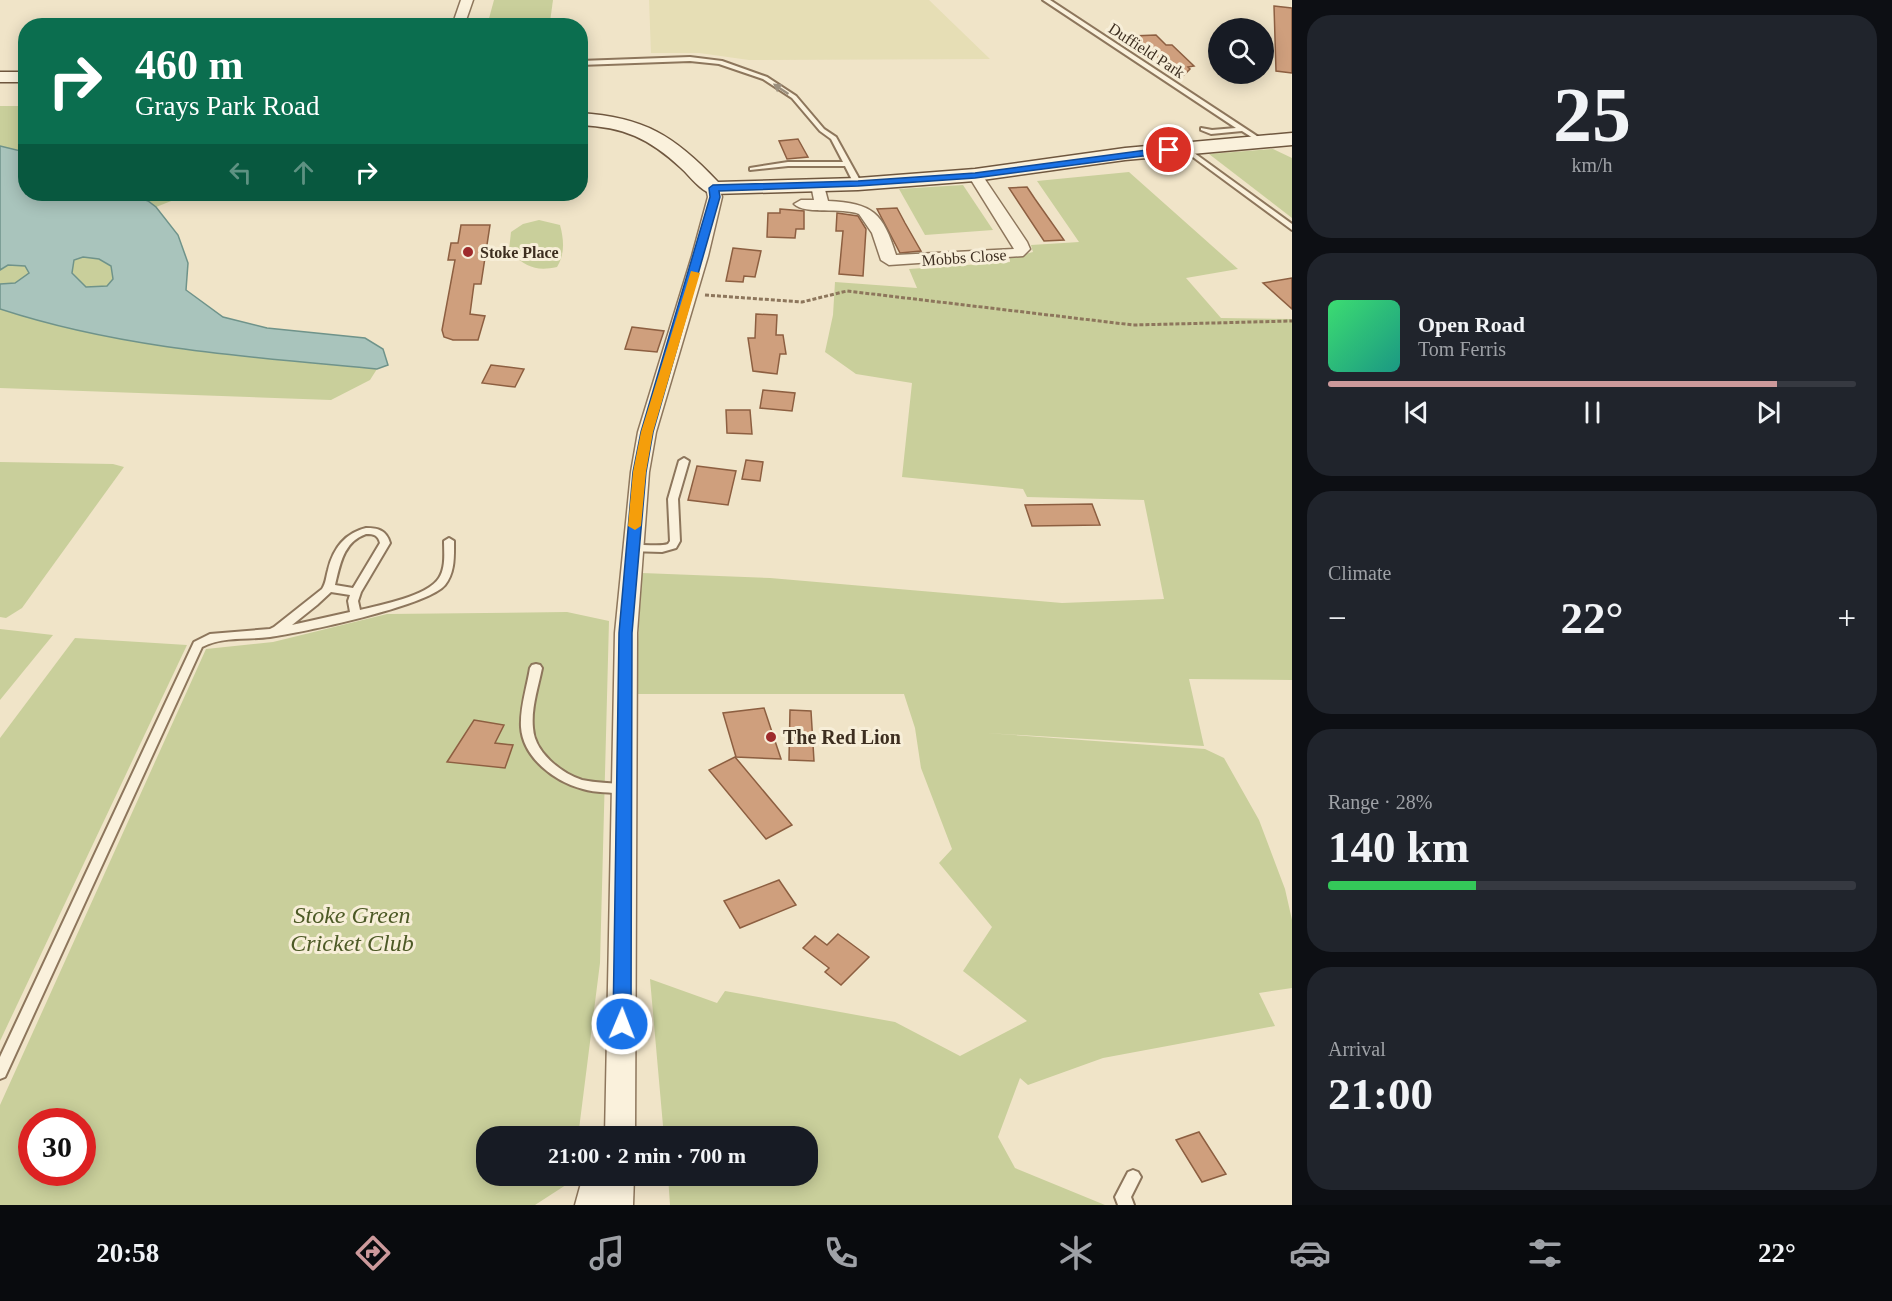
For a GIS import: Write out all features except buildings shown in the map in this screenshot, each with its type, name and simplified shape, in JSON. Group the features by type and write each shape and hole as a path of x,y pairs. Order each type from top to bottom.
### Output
{"main road":[{"path":"0,77 18,77"},
{"path":"588,119 614,122 638,129 656,139 713,188 820,195 858,184 975,176 1125,154 1292,139"}],"street":[{"path":"461,18 467,0"},
{"name":"Mobbs Close","path":"889,260 1018,253 1022,249 1019,242 975,176"},
{"path":"620,1126 626,633 632,549 640,472 647,432 715,197 713,188"},
{"path":"801,204 820,195 865,211 870,215 889,252 888,278"},
{"path":"612,1126 621,1094"},
{"path":"590,1205 595,1186"},
{"path":"618,1205 619,1186"}],"lane":[{"name":"Duffield Park","path":"1046,0 1055,3 1263,142"},
{"path":"588,63 690,59 720,62 765,78 794,97 822,130 834,138 858,184"},
{"path":"1203,129 1211,132 1243,129"},
{"path":"1184,148 1292,228"},
{"path":"752,169 787,162 847,164"},
{"path":"632,549 662,549 672,546 675,541 673,499 684,461"},
{"path":"272,633 329,588 333,567 350,537 356,533 373,530 384,537 385,543 352,601 356,613"},
{"path":"0,1072 198,645 210,638 272,633 401,603 438,587 449,571 449,541"},
{"path":"329,588 356,592"},
{"path":"536,668 527,727 528,739 533,747 554,769 577,783 624,789"},
{"path":"1126,1205 1123,1197 1133,1178"}],"path":[{"path":"688,294 802,302 847,291 1133,325 1292,321"}],"shaded area":[{"path":"649,0 929,0 990,59 749,60 699,53 651,53"}],"green space":[{"path":"494,0 553,0 551,18 489,18"},
{"path":"0,106 18,106 18,150 0,146"},
{"path":"1273,149 1292,158 1292,218 1209,154"},
{"path":"1129,172 1238,269 1186,278 1221,318 1292,319 1292,680 1189,679 1204,746 986,733 1205,749 1224,758 1259,820 1285,889 1292,920 1292,988 1259,993 1275,1026 1103,1058 1028,1085 1020,1078 998,1137 1015,1168 1105,1205 670,1205 669,1186 818,1186 818,1126 663,1126 650,979 717,1003 725,991 895,1022 960,1056 1027,1021 963,971 992,927 939,863 952,849 921,768 915,728 904,694 635,694 642,573 770,578 1062,603 1164,599 1144,500 1027,497 1023,489 902,477 912,383 856,374 825,352 833,315 835,282 917,288 909,269 1010,262 1010,258 1033,252 1031,245 1079,242 1037,181"},
{"path":"963,185 993,230 925,235 899,189"},
{"path":"144,201 171,201 156,207"},
{"path":"539,220 560,225 563,247 557,267 542,269 530,266 509,250 511,232 523,224"},
{"path":"83,257 99,259 111,266 113,279 107,286 86,287 72,272 74,260"},
{"path":"8,265 26,266 29,274 15,283 0,284 0,270"},
{"path":"0,309 93,334 187,350 377,369 370,380 331,400 0,388"},
{"path":"0,462 113,464 124,467 22,608 6,618 0,617"},
{"name":"Stoke Green Cricket Club","path":"567,612 609,621 600,963 579,1126 476,1126 476,1186 564,1186 535,1205 0,1205 0,1105 206,649 273,642 387,614"},
{"path":"0,629 53,635 0,700"},
{"path":"75,638 187,645 0,1041 0,738"}],"water":[{"path":"0,146 18,150 18,201 148,201 156,207 178,235 188,263 186,290 223,317 267,328 365,338 383,349 388,365 377,369 187,350 93,334 46,323 0,309 0,284 15,283 29,273 25,266 8,265 0,270","holes":["83,257 99,259 111,266 113,279 107,286 86,287 72,273 74,260"]}],"slow traffic":[{"path":"635,526 640,472 647,432 695,273"}],"place":[{"name":"Stoke Place","path":"468,252"},
{"name":"The Red Lion","path":"771,737"}],"route":[{"path":"622,1024 626,633 640,472 647,432 700,256 715,197 713,188 858,184 975,176 1125,154 1169,150"}]}
